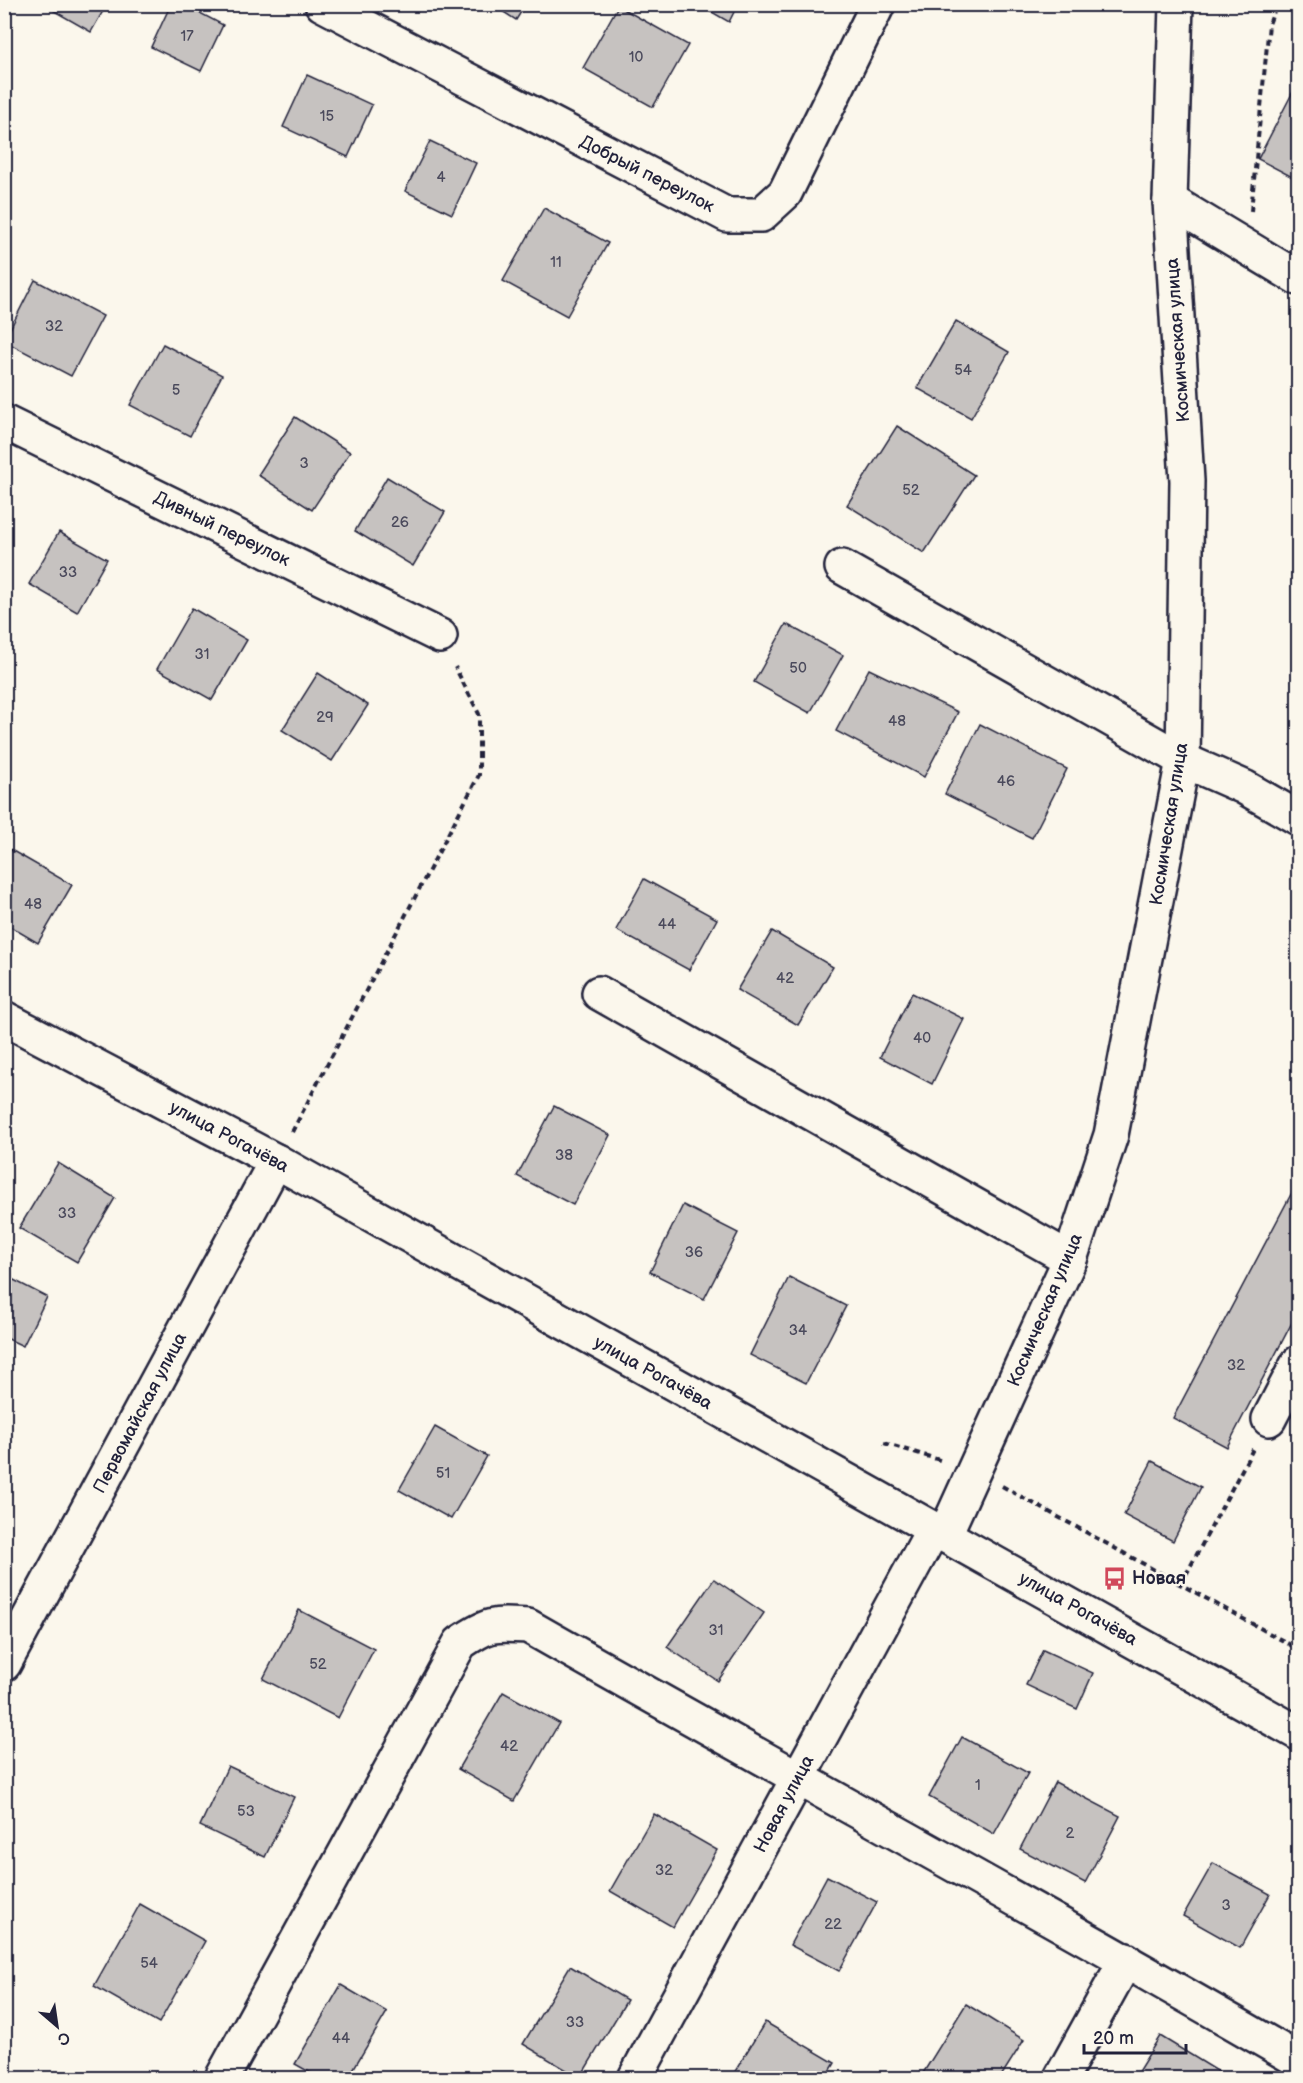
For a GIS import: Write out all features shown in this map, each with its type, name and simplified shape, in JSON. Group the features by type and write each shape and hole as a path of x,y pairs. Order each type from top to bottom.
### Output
{"street":[{"name":"Добрый переулок","path":"322,4 727,215 760,215 785,193 879,4"},
{"name":"Космическая улица","path":"939,1532 974,1470 1070,1259 1111,1135 1183,760 1187,481 1170,201 1176,4"},
{"path":"1170,201 1299,278"},
{"name":"Дивный переулок","path":"4,423 440,636"},
{"path":"842,567 1183,760 1244,787 1299,818"},
{"path":"599,993 1070,1259"},
{"name":"улица Рогачёва","path":"4,1018 276,1161 1299,1733"},
{"name":"Первомайская улица","path":"4,1664 15,1621 276,1161"},
{"path":"1269,1419 1299,1363"},
{"name":"Новая улица","path":"635,2079 797,1780 939,1532"},
{"path":"222,2079 460,1644 483,1627 528,1626 797,1780 1126,1960 1299,2060"},
{"path":"1061,2079 1126,1960"}],"path":[{"path":"1258,219 1251,211 1252,199 1269,24 1277,4"},
{"path":"276,1161 479,775 479,714 440,636"},
{"path":"1181,1584 1269,1419"},
{"path":"884,1443 974,1470 1299,1649"}],"building":[{"path":"42,4 107,4 91,32"},
{"path":"171,4 183,4 223,25 201,71 151,47"},
{"path":"491,4 526,4 516,20"},
{"path":"698,4 738,4 729,22"},
{"path":"618,6 688,45 653,107 583,68"},
{"path":"307,75 372,105 348,157 283,127"},
{"path":"1298,82 1298,180 1258,159"},
{"path":"430,141 476,163 452,214 405,191"},
{"path":"544,208 608,243 567,316 503,281"},
{"path":"35,280 103,316 71,376 4,341"},
{"path":"956,321 1009,352 971,418 917,388"},
{"path":"163,344 222,375 190,436 130,405"},
{"path":"295,417 350,452 312,510 258,475"},
{"path":"897,426 974,475 924,553 847,505"},
{"path":"387,477 445,512 413,566 355,531"},
{"path":"59,532 107,559 77,612 29,584"},
{"path":"192,608 247,640 212,700 157,669"},
{"path":"786,624 843,655 810,713 754,682"},
{"path":"869,669 958,712 924,777 836,731"},
{"path":"318,673 368,705 332,761 282,730"},
{"path":"980,724 1067,769 1032,838 945,794"},
{"path":"4,846 72,885 38,943 4,923"},
{"path":"644,879 717,919 689,970 616,930"},
{"path":"772,931 833,967 798,1025 737,990"},
{"path":"912,993 964,1019 932,1084 880,1057"},
{"path":"554,1106 610,1135 573,1205 517,1176"},
{"path":"58,1163 115,1198 77,1262 19,1228"},
{"path":"1298,1181 1298,1311 1227,1447 1173,1418"},
{"path":"683,1205 738,1233 704,1299 650,1272"},
{"path":"4,1275 47,1297 23,1346 4,1337"},
{"path":"789,1277 846,1306 806,1383 750,1355"},
{"path":"435,1427 487,1456 451,1519 399,1490"},
{"path":"1152,1461 1201,1487 1173,1541 1124,1515"},
{"path":"714,1579 764,1613 718,1681 667,1647"},
{"path":"299,1610 374,1649 338,1718 263,1679"},
{"path":"1043,1650 1093,1673 1077,1709 1026,1685"},
{"path":"503,1692 559,1723 514,1801 458,1769"},
{"path":"962,1737 1028,1773 994,1834 929,1797"},
{"path":"228,1766 294,1797 265,1857 200,1826"},
{"path":"1055,1782 1120,1816 1085,1883 1020,1849"},
{"path":"654,1814 717,1850 673,1927 610,1891"},
{"path":"1213,1863 1270,1894 1240,1948 1183,1916"},
{"path":"827,1876 877,1902 839,1971 790,1945"},
{"path":"140,1904 205,1941 159,2023 94,1986"},
{"path":"570,1966 627,2000 580,2078 523,2044"},
{"path":"341,1985 387,2012 348,2078 320,2078 295,2064"},
{"path":"966,2004 1024,2040 1000,2078 920,2078"},
{"path":"765,2022 835,2063 826,2078 731,2078"},
{"path":"1160,2036 1219,2072 1215,2078 1134,2078"}],"place":[{"name":"Новая","path":"1114,1578"}]}
